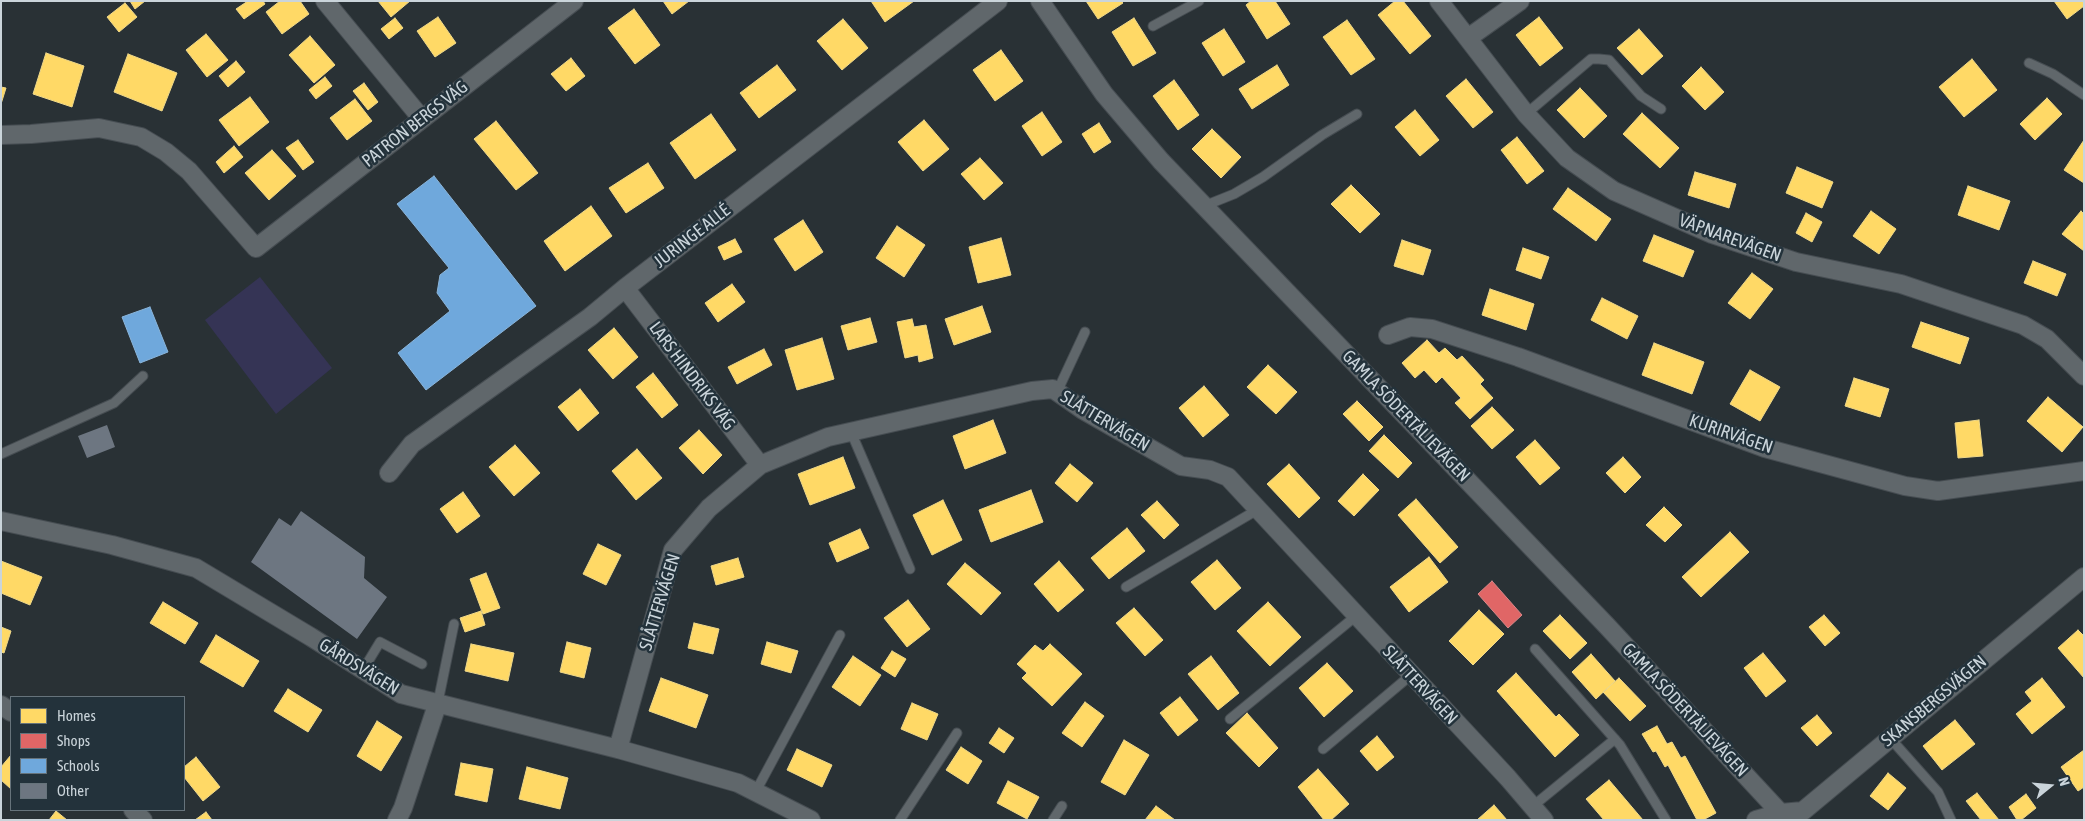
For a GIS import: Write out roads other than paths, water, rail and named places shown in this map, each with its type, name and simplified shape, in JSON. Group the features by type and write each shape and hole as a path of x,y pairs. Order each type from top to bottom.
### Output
{"street":[{"path":"325,1 422,119"},
{"name":"PATRON BERGS VÄG","path":"1,134 32,134 99,128 141,137 166,152 189,170 256,248 574,1"},
{"name":"JURINGE ALLÉ","path":"389,473 412,444 590,317 998,1"},
{"name":"GAMLA SÖDERTÄLJEVÄGEN","path":"1040,1 1104,94 1161,162 1607,626 1784,816"},
{"name":"VÄPNAREVÄGEN","path":"1439,1 1526,114 1567,158 1614,191 1712,234 1796,262 1901,284 2023,325 2047,339 2084,376"},
{"path":"1468,38 1520,1"},
{"name":"LARS HINDRIKS VÄG","path":"625,288 760,465"},
{"name":"KURIRVÄGEN","path":"1388,335 1410,327 1432,329 1518,357 1765,448 1904,486 1938,491 2084,471"},
{"name":"SLÅTTERVÄGEN","path":"618,749 673,550 709,508 760,465 828,437 1032,391 1053,389 1083,410 1181,466 1210,470 1228,477 1544,820"},
{"name":"GÅRDSVÄGEN","path":"1,522 112,545 196,568 401,694 618,749 738,783 811,820"},
{"name":"SKANSBERGSVÄGEN","path":"1784,816 1803,812 2084,577"},
{"path":"397,820 403,808 438,702"},
{"path":"134,811 143,820"},
{"path":"1756,820 1784,816"}],"lane":[{"path":"1153,26 1199,1"},
{"path":"1526,114 1592,59 1609,60 1641,96 1661,109"},
{"path":"2029,63 2053,74 2084,95"},
{"path":"1204,206 1234,194 1263,177 1322,135 1357,114"},
{"path":"1057,392 1085,332"},
{"path":"1,454 114,403 143,376"},
{"path":"851,432 910,569"},
{"path":"1126,587 1257,510"},
{"path":"1230,719 1356,616"},
{"path":"438,702 454,624"},
{"path":"756,791 840,635"},
{"path":"363,670 380,642 422,664"},
{"path":"1535,649 1615,740 1666,820"},
{"path":"1323,749 1411,675"},
{"path":"900,820 957,733"},
{"path":"1890,738 1938,792 1950,820"},
{"path":"1533,806 1615,740"},
{"path":"1053,820 1062,806"}]}
